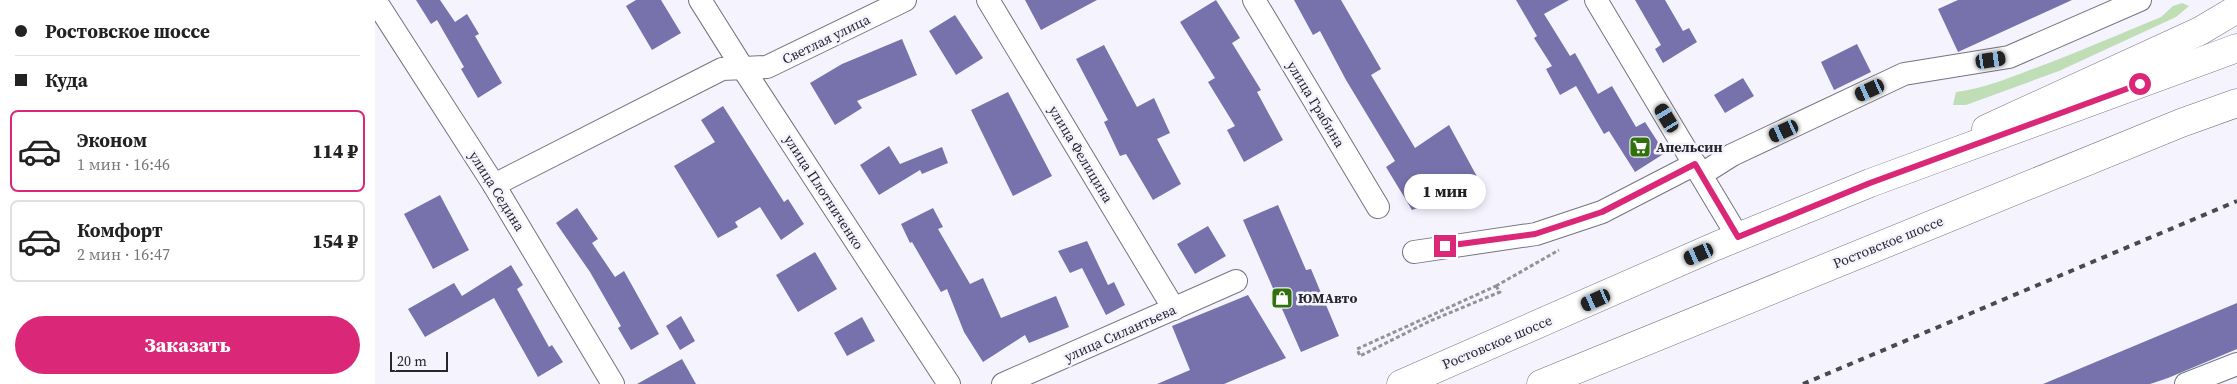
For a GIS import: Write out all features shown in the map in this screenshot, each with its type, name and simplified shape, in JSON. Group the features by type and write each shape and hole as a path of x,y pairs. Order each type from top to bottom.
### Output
{"main road":[{"path":"2133,62 2222,0"},
{"name":"Ростовское шоссе","path":"1870,183 2200,31 2237,9"},
{"name":"Ростовское шоссе","path":"1401,384 1738,237 1870,183 2237,48"},
{"name":"Ростовское шоссе","path":"1541,384 2181,123 2237,103"}],"street":[{"name":"улица Седина","path":"375,0 494,185 613,384"},
{"name":"улица Плотниченко","path":"700,0 743,70 949,384"},
{"name":"Светлая улица","path":"494,185 722,69 743,70 767,67 905,0"},
{"name":"улица Фелицина","path":"988,0 1174,309"},
{"name":"улица Грабина","path":"1254,0 1378,207"},
{"path":"1596,0 1738,237"},
{"path":"1414,252 1535,234 1602,212 1732,155 1904,74 2009,57 2140,0"},
{"name":"улица Силантьева","path":"1003,384 1236,281"},
{"path":"2186,384 2237,364"}],"path":[{"path":"1497,286 1500,292 1430,321 1360,356 1357,349 1435,313 1497,286"}],"green space":[{"path":"2182,3 2189,6 2176,17 2059,71 1966,105 1953,105 1956,92 1994,83 2063,58 2161,17 2173,6"}],"building":[{"path":"416,0 440,0 455,22 467,14 479,34 475,36 502,83 478,98 461,69 464,67 437,20 431,24"},
{"path":"636,0 661,0 681,33 652,50 626,6"},
{"path":"1025,0 1097,0 1041,30"},
{"path":"1216,0 1240,38 1232,43 1261,90 1257,92 1283,140 1244,162 1227,130 1235,126 1208,82 1215,78 1180,22"},
{"path":"1294,0 1341,0 1381,69 1371,75 1415,148 1449,125 1481,184 1412,210 1386,167 1395,161 1346,80 1320,31 1313,35"},
{"path":"1516,0 1569,0 1544,14 1570,56 1575,53 1598,94 1612,86 1636,127 1645,122 1665,153 1635,172 1609,131 1604,134 1576,86 1560,95 1546,69 1552,66 1534,38 1537,36"},
{"path":"1635,0 1665,0 1683,31 1689,28 1697,42 1663,63 1655,49 1661,45"},
{"path":"1958,0 2072,0 1958,52 1938,9"},
{"path":"955,15 983,58 956,75 929,31"},
{"path":"902,39 917,75 857,101 862,108 835,125 810,83 842,64"},
{"path":"1857,44 1871,72 1834,90 1821,62"},
{"path":"1104,45 1137,107 1154,98 1170,133 1157,139 1181,184 1153,200 1126,154 1120,156 1104,122 1108,120 1076,59"},
{"path":"1743,78 1754,96 1725,113 1714,95"},
{"path":"1008,92 1052,176 1013,196 971,110"},
{"path":"723,106 784,202 788,199 804,224 781,240 760,207 735,222 738,227 718,238 674,166 715,142 701,120"},
{"path":"889,146 900,164 942,147 948,163 922,174 920,170 879,195 860,165"},
{"path":"440,195 469,250 433,269 404,214"},
{"path":"1278,205 1306,270 1311,269 1339,336 1301,352 1243,220"},
{"path":"577,208 598,239 592,243 615,277 624,271 659,334 631,350 618,328 621,326 590,272 556,223"},
{"path":"933,208 943,227 938,229 970,284 983,278 1001,318 1056,296 1069,327 1029,343 1025,335 983,362 964,332 947,289 941,292 912,242 910,243 901,224"},
{"path":"1208,226 1226,256 1195,274 1177,244"},
{"path":"1087,241 1108,285 1114,282 1125,305 1106,315 1082,268 1070,273 1058,251"},
{"path":"815,252 837,289 798,312 776,275"},
{"path":"511,265 523,285 517,289 549,347 552,345 563,362 538,377 494,298 425,337 408,309 454,283 462,296"},
{"path":"1248,295 1286,358 1224,384 1157,384 1190,370 1172,326"},
{"path":"2237,303 2237,349 2168,378 2150,384 2043,384"},
{"path":"681,316 695,341 680,350 666,326"},
{"path":"862,317 875,341 847,356 834,333"},
{"path":"682,359 696,384 637,384"}],"railway":[{"path":"1803,384 2237,201"}],"place":[{"name":"Апельсин","path":"1640,147"},
{"name":"ЮМАвто","path":"1282,298"}],"route":[{"path":"1445,246 1535,234 1602,212 1695,164 1738,237 1870,183 2140,84"}]}
